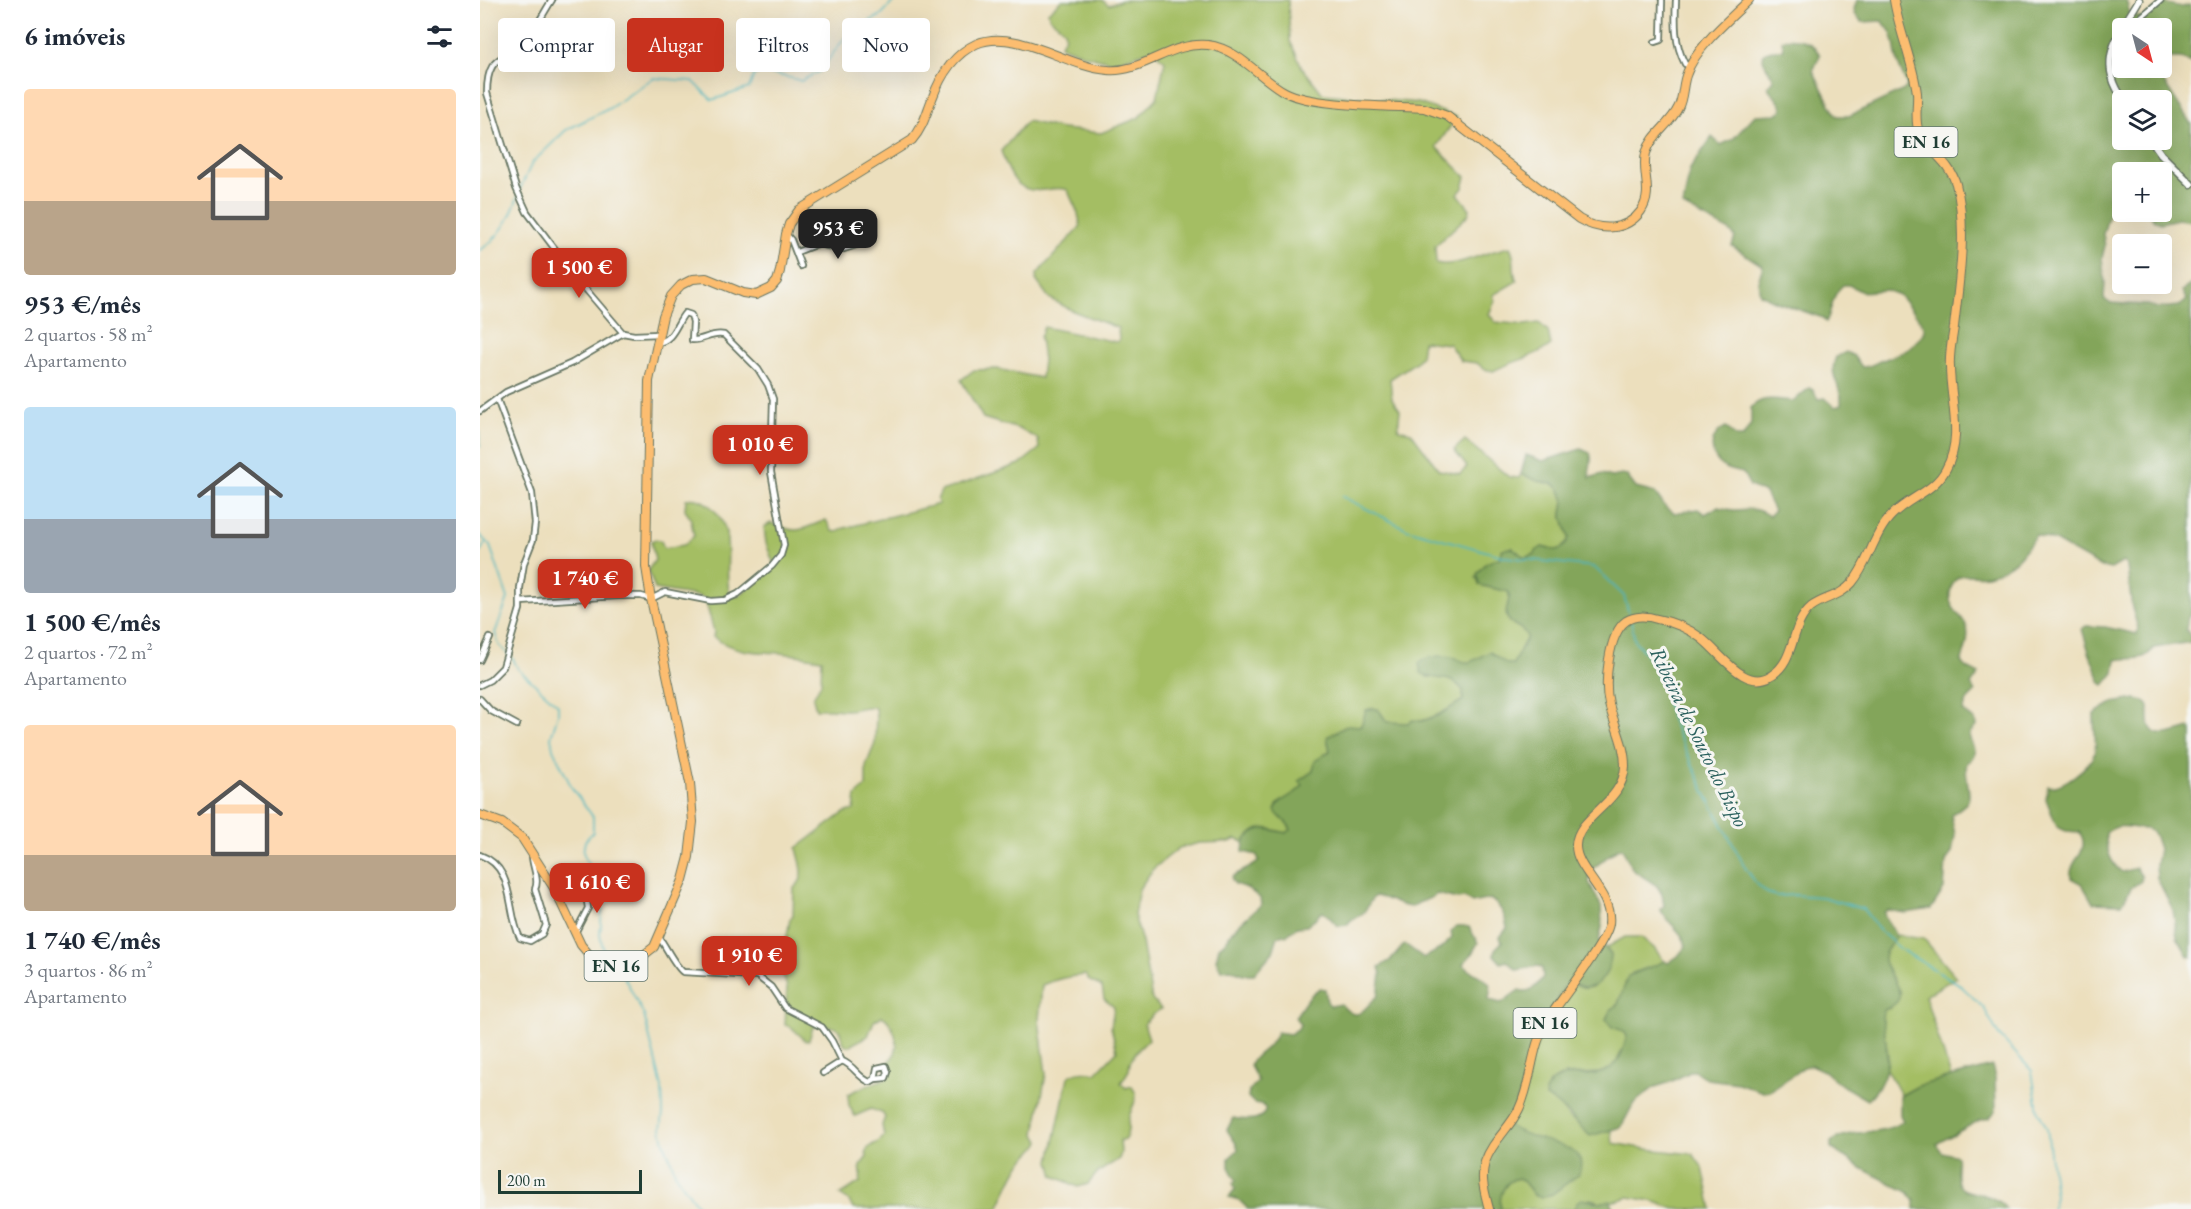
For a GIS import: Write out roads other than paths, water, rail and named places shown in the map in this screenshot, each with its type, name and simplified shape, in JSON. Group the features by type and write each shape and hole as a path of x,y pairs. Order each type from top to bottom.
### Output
{"main road":[{"name":"EN 16","path":"480,815 502,823 515,831 554,888 581,945 592,958 613,967 624,966 642,958 654,947 683,880 689,857 693,806 646,567 650,381 666,307 671,296 681,285 693,279 706,278 742,293 756,295 771,288 777,281 780,271 789,224 799,210 912,140 921,129 936,89 946,71 962,53 989,41 1014,41 1071,62 1116,71 1137,66 1179,49 1207,45 1218,48 1236,57 1279,88 1296,96 1329,101 1424,108 1447,116 1579,219 1605,229 1629,222 1641,210 1648,190 1645,156 1649,146 1680,106 1685,77 1690,66 1696,56 1749,0"},
{"name":"EN 16","path":"1489,1209 1482,1181 1485,1163 1494,1143 1516,1116 1522,1104 1539,1034 1601,942 1609,923 1609,913 1603,895 1579,857 1576,844 1583,828 1615,794 1622,783 1625,772 1623,746 1607,692 1610,655 1618,631 1625,622 1647,616 1676,623 1702,638 1741,674 1759,681 1769,678 1781,668 1804,614 1814,605 1839,595 1850,586 1891,516 1937,483 1950,462 1955,443 1949,365 1960,267 1959,196 1951,171 1918,130 1916,90 1894,0"}],"street":[{"path":"552,0 526,39 492,64 487,77 487,93 516,188 528,212 583,286 623,333 659,334"},
{"path":"1655,42 1661,40 1662,0"},
{"path":"1676,0 1678,50 1685,64 1690,66"},
{"path":"2129,18 2139,0"},
{"path":"2140,18 2162,0"},
{"path":"1662,10 1675,14"},
{"path":"2112,56 2109,63 2113,84 2117,90"},
{"path":"2158,150 2191,184"},
{"path":"786,234 797,252 801,266"},
{"path":"797,252 818,244 844,249 872,240"},
{"path":"520,602 618,596 641,596 651,599 665,592 711,601 725,600 738,594 772,566 781,555 784,545 771,472 774,409 768,385 758,369 724,335 718,333 697,341 692,340 691,315 685,314 666,342 657,343"},
{"path":"480,411 506,392 572,363 623,333"},
{"path":"480,685 490,680 503,666 520,609 520,588 524,563 533,540 535,523 532,493 497,399"},
{"path":"480,660 490,639"},
{"path":"480,699 491,711 517,725"},
{"path":"480,855 492,860 509,887 515,927 520,938 530,941 542,934 546,925 535,889 538,885 532,867 532,853"},
{"path":"575,933 588,908 585,888"},
{"path":"659,937 683,972 757,976 771,987 785,1008 822,1027 842,1061 847,1063 863,1080 870,1082 875,1079"},
{"path":"823,1073 842,1061"}],"waterway":[{"path":"519,191 532,163 566,130 610,108 653,78 693,81 712,100 749,88 754,75 762,71 801,81 820,71 849,32 880,16 895,0"},
{"path":"480,250 493,240 504,226 518,196"},
{"path":"480,431 480,446"},
{"name":"Ribeira de Souto do Bispo","path":"1341,496 1407,529 1506,557 1594,567 1624,596 1630,617"},
{"path":"480,535 490,546 508,598 495,633 499,645 513,659 518,669 558,705 558,714 551,737 553,749 572,788 593,817 593,832 585,841 583,852 600,894 602,911 600,935 603,948 614,960"},
{"path":"480,553 485,543"},
{"name":"Ribeira de Souto do Bispo","path":"1631,621 1635,641 1647,655 1664,689 1671,719 1706,794 1746,869 1756,883 1767,893 1777,896 1823,897 1863,909 1880,931 1903,951 1959,984 1984,1008 1998,1034 2032,1071 2038,1111 2047,1128 2055,1196 2052,1209"},
{"path":"623,975 644,1015 662,1087 661,1129 664,1142 677,1177 700,1209"}]}
